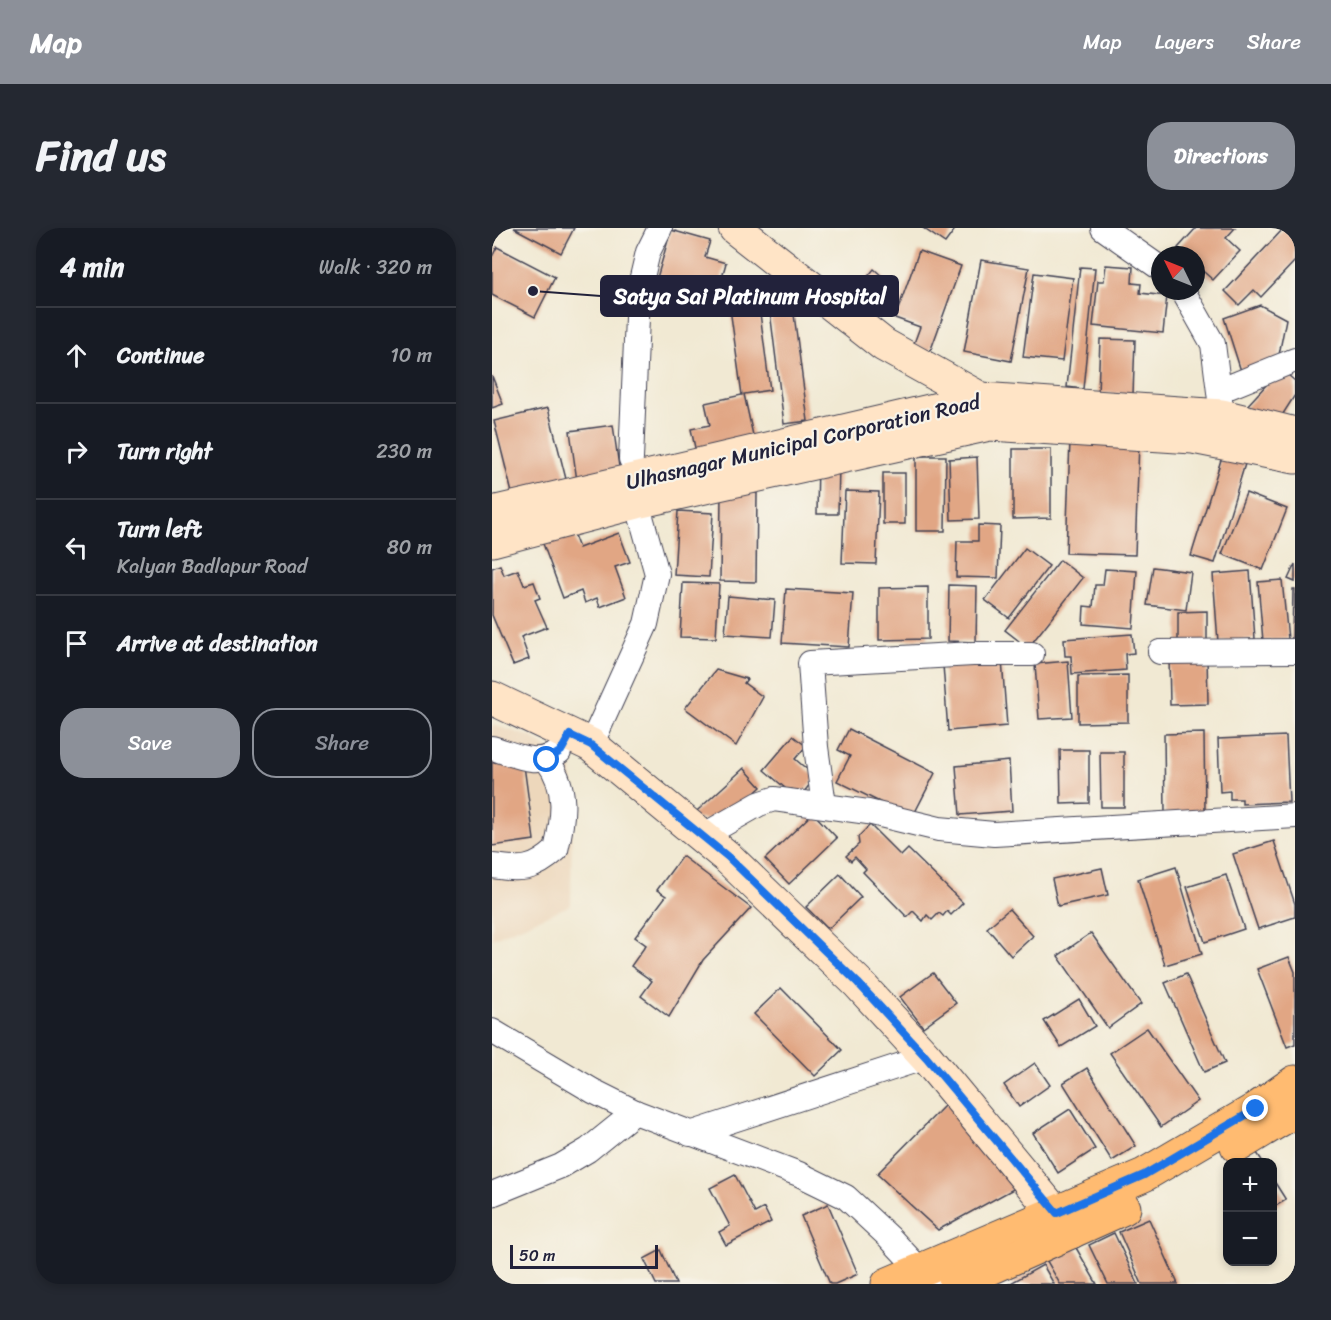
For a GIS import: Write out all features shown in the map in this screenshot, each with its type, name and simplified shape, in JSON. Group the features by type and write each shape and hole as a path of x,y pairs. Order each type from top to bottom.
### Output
{"main road":[{"path":"955,1284 1256,1109 1295,1082"},
{"path":"888,1284 926,1278 1064,1222 1162,1190 1295,1111"}],"street":[{"path":"492,748 536,760 547,760 580,740 646,624 657,574 633,481 634,404 638,294 648,252 660,228"},
{"path":"735,228 884,345 986,411"},
{"path":"1103,228 1151,262"},
{"path":"1188,300 1213,344 1220,416"},
{"path":"1220,416 1295,360"},
{"name":"Ulhasnagar Municipal Corporation Road","path":"492,513 633,481 986,411 1220,416 1295,434"},
{"name":"Ulhasnagar Municipal Corporation Road","path":"1220,416 1295,457"},
{"name":"Ulhasnagar Municipal Corporation Road","path":"492,540 633,481"},
{"path":"1160,652 1295,651"},
{"path":"824,805 816,747 810,663 974,654 1032,654"},
{"path":"492,698 580,740 728,857 858,983 926,1057 1064,1222"},
{"path":"492,866 519,870 540,865 556,850 561,831 563,801 558,775 547,760"},
{"path":"700,837 759,804 774,799 868,812 939,829 994,834 1295,816"},
{"path":"492,1031 593,1091 635,1112 799,1174 846,1197 890,1237 926,1278"},
{"path":"690,1134 926,1057"},
{"path":"492,1194 561,1166 588,1150 635,1112"}],"shaded area":[{"path":"492,725 532,737 572,770 571,905 492,939"}],"building":[{"path":"514,228 574,228 561,253"},
{"path":"923,228 956,228 945,243"},
{"path":"1196,228 1235,228 1226,238 1240,251 1213,280 1205,273 1205,246 1180,246"},
{"path":"1284,228 1295,228 1295,261 1261,297 1254,290 1239,305 1225,291"},
{"path":"671,230 710,241 705,257 726,263 715,302 655,285"},
{"path":"497,247 555,277 535,317 492,295 492,257"},
{"path":"919,251 961,266 930,352 913,346 920,327 895,318"},
{"path":"981,260 1029,268 1011,361 964,352"},
{"path":"1106,265 1133,267 1132,283 1141,284 1140,293 1151,294 1151,300 1167,300 1163,333 1093,326 1098,281 1104,281"},
{"path":"1080,267 1095,268 1083,389 1067,387"},
{"path":"874,269 891,284 870,310 852,296"},
{"path":"1034,273 1073,278 1062,361 1023,357"},
{"path":"790,284 808,421 784,424 767,287"},
{"path":"757,290 770,390 744,394 756,449 698,462 691,429 710,425 705,403 742,395 728,294"},
{"path":"1260,305 1286,319 1278,360 1241,371 1224,318"},
{"path":"1100,339 1135,340 1133,394 1098,393"},
{"path":"1281,369 1295,381 1295,395 1274,428 1244,409"},
{"path":"492,376 503,404 492,408"},
{"path":"548,408 567,483 513,497 494,421"},
{"path":"613,425 620,474 577,481 570,431"},
{"path":"1070,440 1139,442 1135,555 1066,553"},
{"path":"1225,447 1248,454 1215,563 1191,556"},
{"path":"1013,449 1051,449 1051,518 1013,519"},
{"path":"916,456 946,456 945,531 916,531"},
{"path":"977,457 979,519 951,520 949,459"},
{"path":"818,462 839,463 838,514 817,514"},
{"path":"883,473 905,473 905,524 883,524"},
{"path":"845,491 879,492 876,564 842,563"},
{"path":"721,492 757,493 756,582 720,581"},
{"path":"1246,493 1287,509 1263,570 1222,554"},
{"path":"678,511 713,513 709,577 674,575"},
{"path":"978,525 1000,526 998,578 956,577 957,541 978,541"},
{"path":"572,530 579,548 619,533 630,562 615,567 626,597 600,607 597,598 585,603 581,591 563,598 542,541"},
{"path":"1025,548 1049,566 1009,618 985,600"},
{"path":"1060,560 1083,578 1028,648 1005,630"},
{"path":"1295,564 1295,582 1288,579"},
{"path":"500,565 504,575 518,570 524,585 534,582 540,598 535,600 547,627 521,637 529,659 513,665 492,615 492,568"},
{"path":"1153,567 1191,572 1186,610 1147,605"},
{"path":"1105,569 1137,571 1133,628 1083,624 1084,606 1093,607 1095,585 1103,585"},
{"path":"1250,571 1255,639 1218,642 1213,574"},
{"path":"1282,580 1288,639 1263,641 1258,582"},
{"path":"683,583 719,584 716,638 680,637"},
{"path":"949,585 977,586 976,642 948,641"},
{"path":"928,587 928,639 879,640 879,588"},
{"path":"786,589 853,593 849,647 782,643"},
{"path":"1293,589 1295,589 1295,639 1292,639"},
{"path":"728,596 775,600 772,637 725,634"},
{"path":"1207,611 1207,645 1178,645 1178,612"},
{"path":"1132,634 1134,653 1125,654 1126,670 1072,674 1071,656 1065,656 1064,639"},
{"path":"1207,656 1208,704 1170,705 1169,657"},
{"path":"1002,660 1007,726 948,731 943,665"},
{"path":"1068,661 1072,717 1039,719 1035,664"},
{"path":"716,670 747,679 744,683 763,697 736,746 685,708"},
{"path":"1128,675 1128,722 1078,723 1078,676"},
{"path":"849,729 935,773 912,818 837,781 850,756 838,750"},
{"path":"1204,733 1205,813 1165,814 1164,734"},
{"path":"793,736 806,746 795,759 816,777 798,799 764,770"},
{"path":"1286,736 1289,802 1242,804 1242,799 1230,799 1230,791 1220,792 1218,739"},
{"path":"1060,750 1089,750 1089,803 1061,804"},
{"path":"1100,752 1124,752 1124,807 1101,807"},
{"path":"523,758 534,840 492,846 492,763"},
{"path":"1009,761 1012,811 960,815 956,766"},
{"path":"744,768 761,787 725,820 688,819"},
{"path":"813,813 837,838 789,884 765,859"},
{"path":"870,825 901,856 908,849 963,903 951,915 947,911 943,916 939,913 932,920 927,915 923,921 913,911 907,917 863,872 866,869 855,857 851,861 846,856 859,844 858,837"},
{"path":"1274,841 1295,904 1295,917 1258,929 1233,854"},
{"path":"682,856 751,908 703,960 669,1017 641,996 652,981 631,966 646,945 635,937 666,896 657,890"},
{"path":"1176,867 1202,954 1165,965 1138,879"},
{"path":"1102,868 1108,895 1058,906 1052,879"},
{"path":"840,874 861,897 828,929 806,907"},
{"path":"1226,875 1244,929 1205,942 1187,887"},
{"path":"1009,909 1033,936 1011,956 987,928"},
{"path":"1091,933 1141,1004 1108,1028 1058,956"},
{"path":"1289,957 1295,972 1295,1044 1287,1047 1257,969"},
{"path":"933,973 956,1003 923,1027 900,997"},
{"path":"1186,974 1225,1063 1204,1072 1165,983"},
{"path":"781,988 842,1050 815,1076 754,1014"},
{"path":"1079,999 1095,1026 1061,1047 1044,1021"},
{"path":"1147,1028 1198,1101 1161,1127 1110,1053"},
{"path":"1035,1063 1050,1085 1019,1107 1004,1085"},
{"path":"1087,1068 1136,1146 1112,1161 1063,1083"},
{"path":"948,1102 1028,1181 938,1230 877,1174"},
{"path":"1070,1109 1095,1149 1058,1173 1033,1133"},
{"path":"1257,1153 1260,1158 1249,1158"},
{"path":"735,1175 755,1213 764,1208 771,1222 726,1245 719,1232 730,1226 710,1188"},
{"path":"1277,1186 1286,1200 1277,1205"},
{"path":"828,1204 858,1274 835,1284 830,1284 801,1216"},
{"path":"1149,1219 1178,1284 1142,1284 1119,1232"},
{"path":"1114,1233 1138,1284 1108,1284 1089,1245"},
{"path":"1075,1246 1097,1284 1060,1284 1047,1261"},
{"path":"661,1250 676,1284 656,1284 644,1259"},
{"path":"1043,1265 1054,1284 1009,1284"}],"place":[{"name":"Satya Sai Platinum Hospital","path":"533,291"}],"route":[{"path":"547,760 561,751 570,735 591,745 700,837 728,857 858,983 926,1057 1057,1213 1144,1175 1256,1109"}]}
